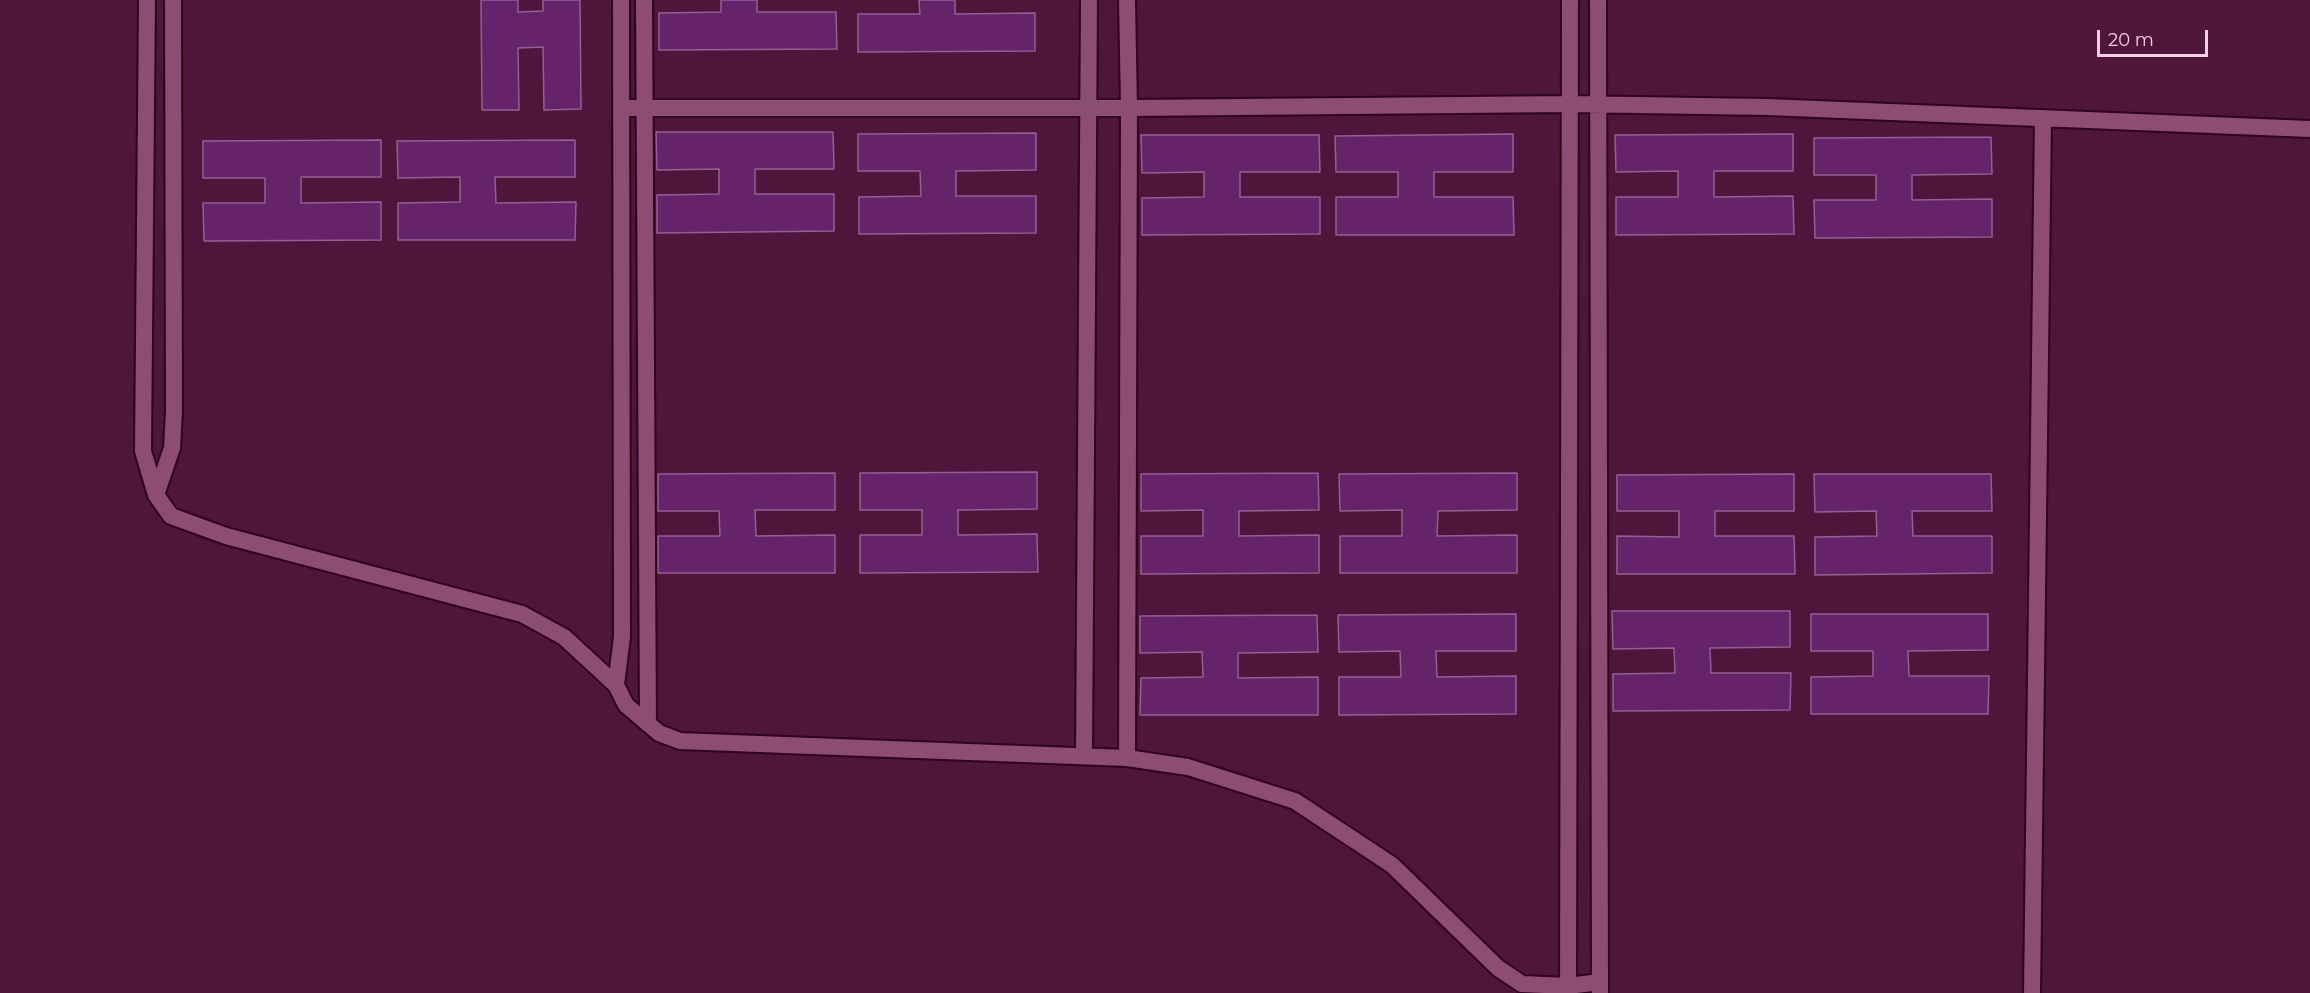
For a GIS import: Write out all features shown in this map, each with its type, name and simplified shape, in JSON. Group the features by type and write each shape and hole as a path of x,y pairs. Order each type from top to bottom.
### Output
{"street":[{"path":"147,0 143,451 156,495 171,516 226,536 522,614 564,637 616,685 626,705 659,733 680,741 1127,758 1188,767 1295,801 1392,865 1498,968 1522,984 1568,989 1600,988 1598,0"},
{"path":"156,495 172,448 174,411 173,0"},
{"path":"616,685 622,637 621,0"},
{"path":"644,0 643,190 648,724"},
{"path":"1084,755 1089,0"},
{"path":"1127,0 1129,108 1127,758"},
{"path":"1568,989 1570,0"},
{"path":"621,108 645,110 1599,104 1767,107 2310,129"},
{"path":"2032,993 2043,118"}],"building":[{"path":"481,0 518,0 518,12 543,11 543,0 580,0 581,109 544,110 543,47 518,48 519,110 482,110"},
{"path":"721,0 757,0 757,12 836,12 837,49 659,50 659,13 721,12"},
{"path":"919,0 955,0 955,14 1035,13 1035,51 858,52 858,14 920,14"},
{"path":"656,132 833,132 834,169 755,169 755,194 834,194 834,231 657,233 657,195 719,194 719,169 657,170"},
{"path":"1036,133 1036,170 956,171 956,196 1036,196 1036,233 859,234 859,197 921,196 920,171 858,171 858,134"},
{"path":"1513,134 1513,172 1434,172 1434,197 1513,197 1514,235 1336,235 1336,197 1398,197 1398,172 1336,172 1335,136"},
{"path":"1793,134 1793,171 1714,171 1714,197 1793,196 1794,234 1616,235 1616,197 1678,197 1678,171 1616,172 1615,135"},
{"path":"1141,135 1319,135 1320,172 1240,172 1240,197 1320,197 1320,234 1142,235 1142,198 1204,197 1204,172 1142,173"},
{"path":"1991,137 1992,174 1912,175 1912,200 1992,199 1992,237 1815,238 1814,200 1876,200 1876,175 1814,175 1814,138"},
{"path":"381,140 381,177 301,177 301,203 381,202 381,240 204,241 203,203 265,203 265,178 203,178 203,141"},
{"path":"575,140 575,177 495,177 496,203 576,202 575,240 398,240 398,203 460,202 460,177 398,178 397,141"},
{"path":"1037,472 1037,509 958,510 958,535 1037,534 1038,572 860,573 860,535 922,535 922,510 860,510 860,473"},
{"path":"835,473 835,510 755,510 756,536 835,535 835,573 658,573 658,536 720,536 719,511 658,511 658,474"},
{"path":"1318,473 1319,510 1239,511 1239,536 1319,535 1319,573 1141,574 1141,536 1203,536 1203,510 1141,511 1141,474"},
{"path":"1517,473 1517,510 1438,511 1437,536 1517,535 1517,573 1340,573 1340,536 1402,536 1402,510 1340,511 1339,474"},
{"path":"1794,474 1794,511 1715,511 1715,536 1794,536 1795,574 1617,574 1617,536 1679,537 1679,511 1617,511 1617,475"},
{"path":"1814,474 1991,474 1992,511 1912,511 1913,536 1992,536 1992,573 1815,575 1815,537 1877,536 1876,511 1815,512"},
{"path":"1612,611 1790,611 1790,647 1710,648 1711,673 1791,673 1790,710 1613,711 1613,674 1675,673 1674,648 1613,649"},
{"path":"1516,614 1516,651 1436,651 1437,677 1516,676 1516,714 1339,715 1339,677 1401,677 1400,651 1339,652 1338,615"},
{"path":"1811,614 1988,614 1988,650 1908,651 1909,676 1989,676 1988,714 1811,714 1811,677 1873,676 1873,651 1811,651"},
{"path":"1317,615 1318,652 1238,653 1238,678 1318,677 1318,715 1140,715 1141,678 1203,677 1202,652 1140,653 1140,616"}]}
